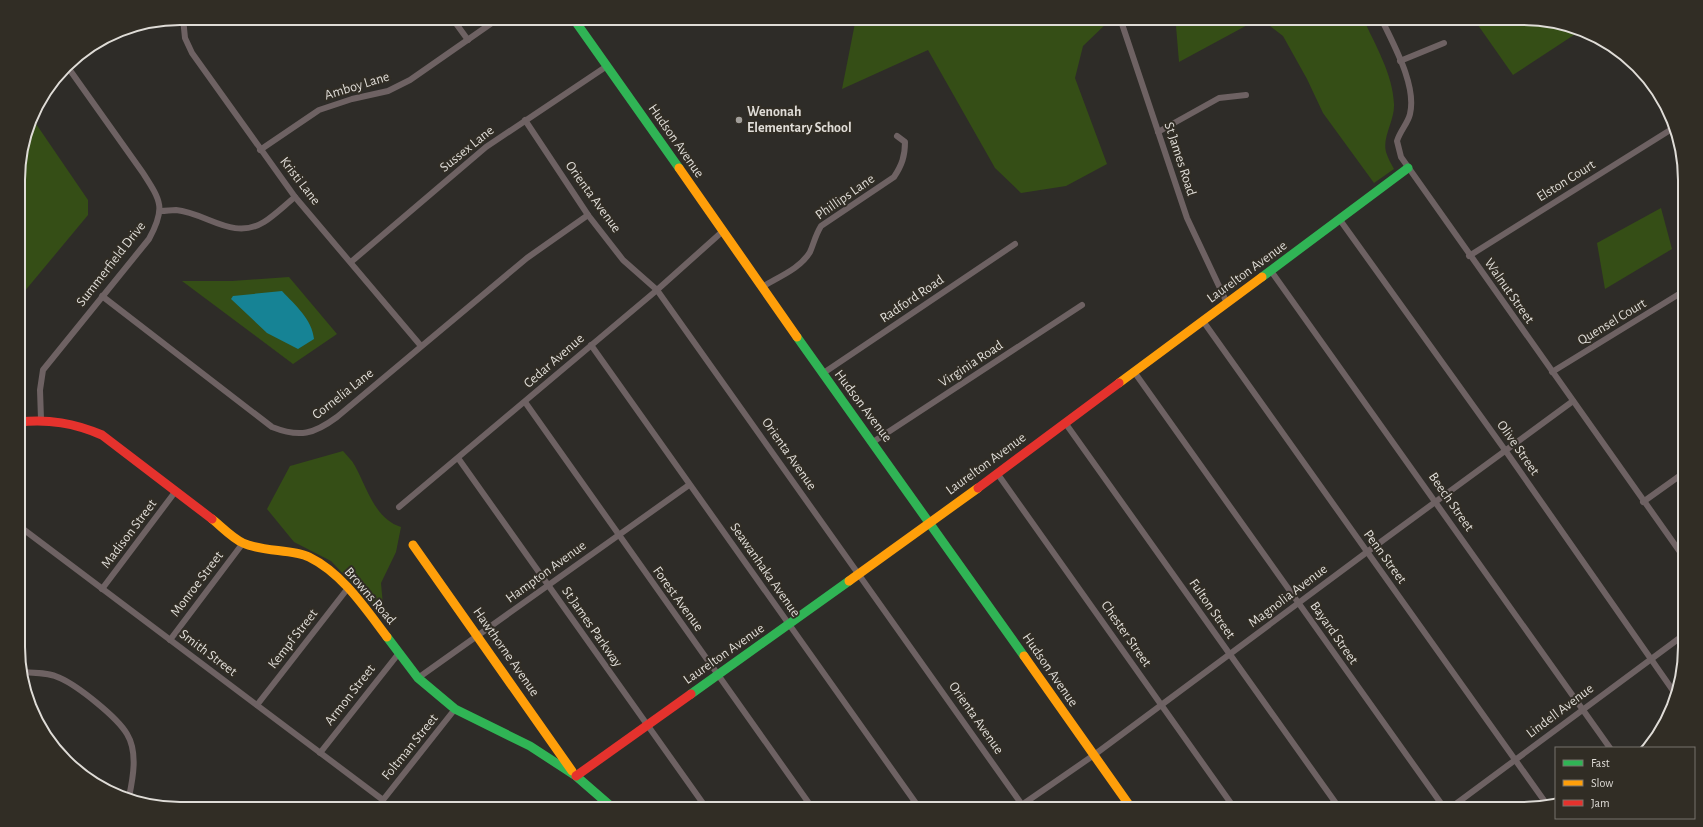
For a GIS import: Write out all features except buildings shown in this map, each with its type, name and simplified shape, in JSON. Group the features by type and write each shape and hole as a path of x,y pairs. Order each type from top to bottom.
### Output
{"street":[{"name":"Kristi Lane","path":"184,25 185,38 192,53 260,150 295,197 421,346"},
{"path":"457,25 468,40"},
{"name":"Amboy Lane","path":"260,150 319,110 352,99 388,91 410,80 490,25"},
{"name":"Hudson Avenue","path":"578,25 822,374 873,442 929,524 1127,802"},
{"name":"St James Road","path":"1122,25 1186,218 1227,303"},
{"name":"Walnut Street","path":"1384,25 1400,61 1412,97 1410,115 1397,142 1402,157 1408,168 1678,550"},
{"path":"1400,61 1444,43"},
{"name":"Sussex Lane","path":"351,262 486,148 525,120 607,66"},
{"name":"Summerfield Drive","path":"41,419 40,390 43,370 149,239 157,224 161,211 153,189 144,173 71,71"},
{"path":"1158,132 1219,98 1246,95"},
{"name":"Orienta Avenue","path":"525,120 588,215 623,260 657,290 1020,802"},
{"name":"Elston Court","path":"1469,256 1670,130"},
{"name":"Phillips Lane","path":"762,287 799,265 809,253 814,237 821,226 894,177 899,170 905,154 905,142 897,136"},
{"name":"Laurelton Avenue","path":"576,776 789,625 858,573 929,524 1066,424 1408,168"},
{"path":"161,211 177,210 230,228 240,229 253,227 263,223 295,197"},
{"name":"Cornelia Lane","path":"102,296 272,427 287,433 303,434 321,428 528,258 588,215"},
{"name":"Olive Street","path":"1340,220 1505,450 1672,690"},
{"name":"Cedar Avenue","path":"399,507 657,290 723,232"},
{"name":"Radford Road","path":"822,374 1015,244"},
{"name":"Beech Street","path":"1271,271 1609,747"},
{"name":"Quensel Court","path":"1552,372 1678,295"},
{"name":"Virginia Road","path":"873,442 1082,305"},
{"name":"Penn Street","path":"1203,321 1544,801"},
{"name":"Seawanhaka Avenue","path":"591,345 915,802"},
{"name":"Bayard Street","path":"1135,373 1440,802"},
{"name":"Magnolia Avenue","path":"1031,802 1366,552 1573,401"},
{"name":"Forest Avenue","path":"525,402 808,802"},
{"name":"Browns Road","path":"25,421 41,419 63,421 84,426 102,435 243,543 269,550 306,556 326,567 348,588 418,678 455,709 530,746 576,776 604,802"},
{"name":"Fulton Street","path":"1066,424 1335,802"},
{"name":"St James Parkway","path":"458,458 702,802"},
{"name":"Chester Street","path":"998,473 1230,802"},
{"path":"1643,502 1678,476"},
{"name":"Hampton Avenue","path":"418,678 689,485"},
{"name":"Madison Street","path":"102,589 175,492"},
{"name":"Smith Street","path":"25,531 383,800"},
{"name":"Monroe Street","path":"170,640 243,543"},
{"name":"Hawthorne Avenue","path":"413,545 576,776"},
{"name":"Kempf Street","path":"257,705 348,588"},
{"name":"Lindell Avenue","path":"1459,802 1582,709 1678,639"},
{"name":"Armon Street","path":"320,753 399,652"},
{"path":"27,673 59,677 84,694 121,726 128,734 134,764 129,794"},
{"name":"Foltman Street","path":"383,800 455,709"}],"green space":[{"path":"855,25 1105,25 1083,46 1075,78 1107,164 1066,186 1021,193 995,168 928,50 842,89"},
{"path":"1176,25 1247,25 1179,62"},
{"path":"1269,25 1366,25 1383,60 1393,93 1394,110 1385,146 1386,152 1394,169 1374,183 1323,113 1307,79 1283,36"},
{"path":"1478,25 1533,25 1563,30 1575,34 1513,75"},
{"path":"36,124 88,200 88,215 25,291 25,170 30,140"},
{"path":"1661,208 1672,249 1605,289 1597,243"},
{"path":"289,277 337,334 293,364 182,281 232,281"},
{"path":"343,451 354,464 378,510 392,523 401,527 396,552 381,583 384,617 331,561 294,542 267,509 290,466"}],"water":[{"path":"282,291 302,313 313,332 314,339 298,349 267,333 231,299 233,296"}],"traffic: fast":[{"path":"578,25 679,168"},
{"path":"1262,277 1408,168"},
{"path":"797,337 1024,656"},
{"path":"691,694 849,581"},
{"path":"387,637 418,678 455,709 530,746 576,776 606,802"}],"traffic: slow":[{"path":"679,168 797,337"},
{"path":"1119,383 1262,277"},
{"path":"849,581 978,488"},
{"path":"212,519 243,543 259,548 302,554 321,564 332,572 352,592 387,637"},
{"path":"413,545 572,771"},
{"path":"1024,656 1127,802"}],"traffic: jam":[{"path":"978,488 1119,383"},
{"path":"25,421 61,423 81,427 102,435 212,519"},
{"path":"576,776 691,694"}],"place":[{"name":"Wenonah Elementary School","path":"739,120"}]}
